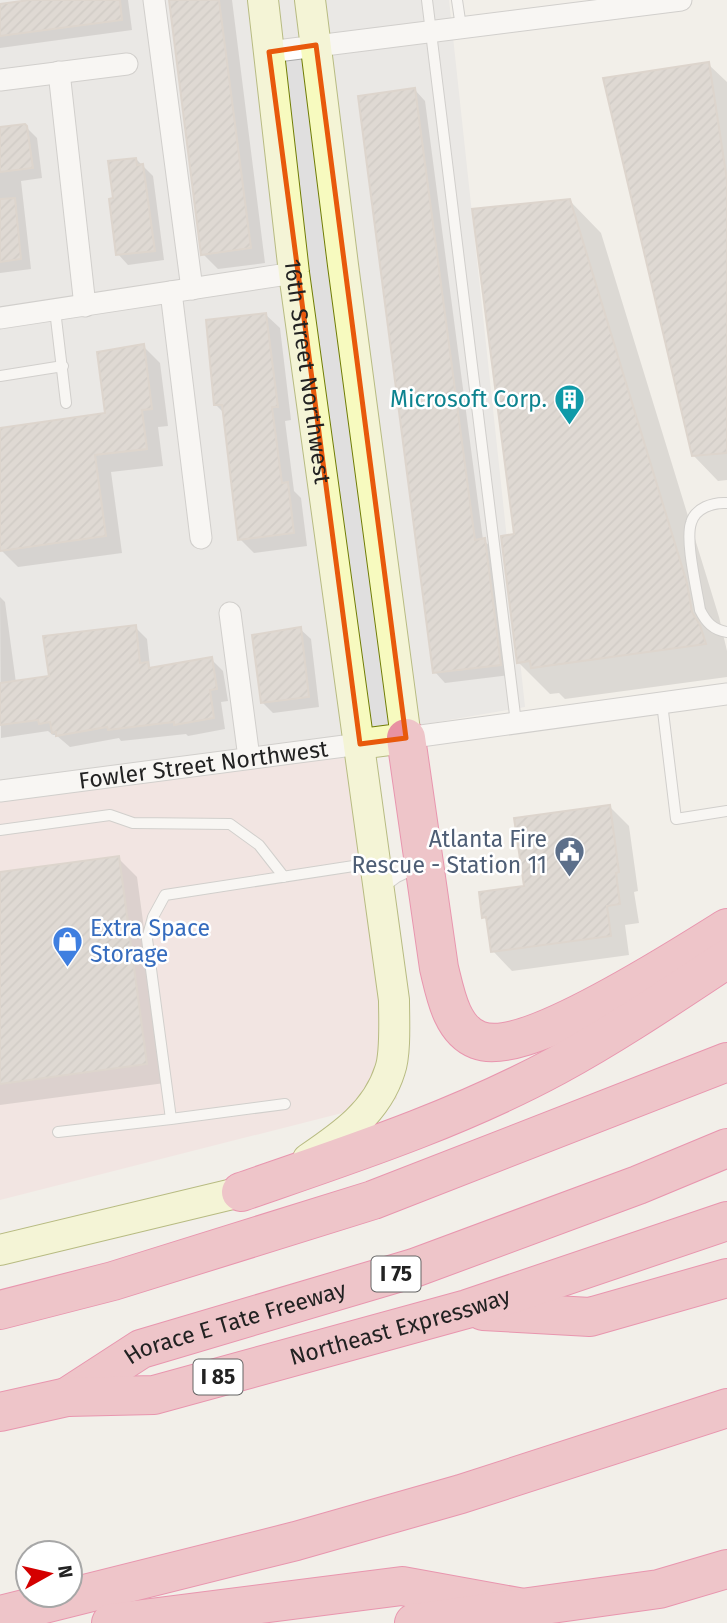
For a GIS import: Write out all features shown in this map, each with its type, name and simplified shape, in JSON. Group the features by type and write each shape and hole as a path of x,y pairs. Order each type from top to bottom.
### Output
{"highway":[{"path":"406,738 439,968 448,1002 461,1028 478,1040 499,1043 570,1018 636,983 727,928"},
{"path":"240,1192 439,1121 554,1067 622,1028 727,959"},
{"path":"0,1310 113,1281 373,1200 727,1062"},
{"path":"240,1192 498,1135 664,1088"},
{"name":"Horace E Tate Freeway","path":"66,1397 141,1349 414,1268 626,1189 727,1148"},
{"name":"Northeast Expressway","path":"66,1397 154,1395 467,1309 727,1221"},
{"path":"467,1309 540,1316 590,1317 727,1278"},
{"name":"I 75","path":"0,1412 66,1397"},
{"path":"0,1615 296,1541 474,1490 727,1408"},
{"path":"659,1589 727,1569"},
{"path":"111,1623 402,1586 517,1607"},
{"path":"414,1623 659,1589 727,1591"}],"street":[{"path":"154,0 192,289"},
{"name":"16th Street Northwest","path":"0,1251 240,1192 306,1160 348,1133 377,1100 391,1068 394,1000 294,273 263,0"},
{"name":"16th Street Northwest","path":"310,0 406,738"},
{"path":"269,52 681,0"},
{"path":"0,80 127,64"},
{"path":"59,72 85,306"},
{"path":"0,318 294,273"},
{"path":"171,292 201,538"},
{"path":"230,613 249,758"},
{"path":"406,738 727,694"},
{"name":"Fowler Street Northwest","path":"0,791 406,738"}],"lane":[{"path":"426,0 516,723"},
{"path":"457,0 461,27"},
{"path":"55,310 66,403"},
{"path":"0,376 63,366"},
{"path":"727,503 709,505 699,512 692,519 689,533 699,610 712,627 727,632"},
{"path":"662,703 676,819 727,811"},
{"path":"0,830 110,815 133,823 230,824 259,845 284,877"},
{"path":"171,1119 147,939 153,917 165,895 284,877 397,877 424,865"},
{"path":"58,1132 285,1104"}],"highlighted area":[{"path":"316,45 406,738 360,744 269,52"}],"shaded area":[{"path":"0,0 449,0 525,707 350,737 0,787"},
{"path":"351,738 397,1099 0,1200 0,788"}],"building":[{"path":"29,0 120,0 122,20 0,36 0,4"},
{"path":"169,0 219,0 251,248 201,255"},
{"path":"709,62 727,180 727,453 692,456 603,78"},
{"path":"415,88 475,540 485,538 501,665 433,673 358,96"},
{"path":"25,124 33,168 0,172 0,127"},
{"path":"136,158 137,165 143,164 155,251 116,255 109,199 113,198 108,161"},
{"path":"15,198 21,259 0,262 0,199"},
{"name":"Microsoft Corp.","path":"570,199 687,583 692,612 700,625 706,644 531,668 530,661 517,663 501,536 514,534 472,209"},
{"path":"266,313 278,407 272,407 282,483 288,482 294,533 238,540 222,405 214,405 206,320"},
{"path":"144,344 152,409 142,410 147,449 95,455 106,536 0,551 0,428 105,413 97,352"},
{"path":"136,625 140,663 148,662 149,668 212,657 217,689 210,690 214,718 174,725 174,722 108,730 107,727 56,736 56,732 52,733 50,722 39,724 38,720 0,725 0,683 49,676 43,636"},
{"path":"301,627 309,697 261,703 252,635"},
{"name":"Atlanta Fire Rescue - Station 11","path":"610,805 619,872 616,873 620,904 607,906 611,936 491,952 486,917 482,918 479,892 524,886 514,818"},
{"name":"Extra Space Storage","path":"119,856 147,1064 0,1084 0,872"}],"place":[{"name":"Microsoft Corp.","path":"570,426"},
{"name":"Atlanta Fire Rescue - Station 11","path":"570,879"},
{"name":"Extra Space Storage","path":"67,968"}]}
